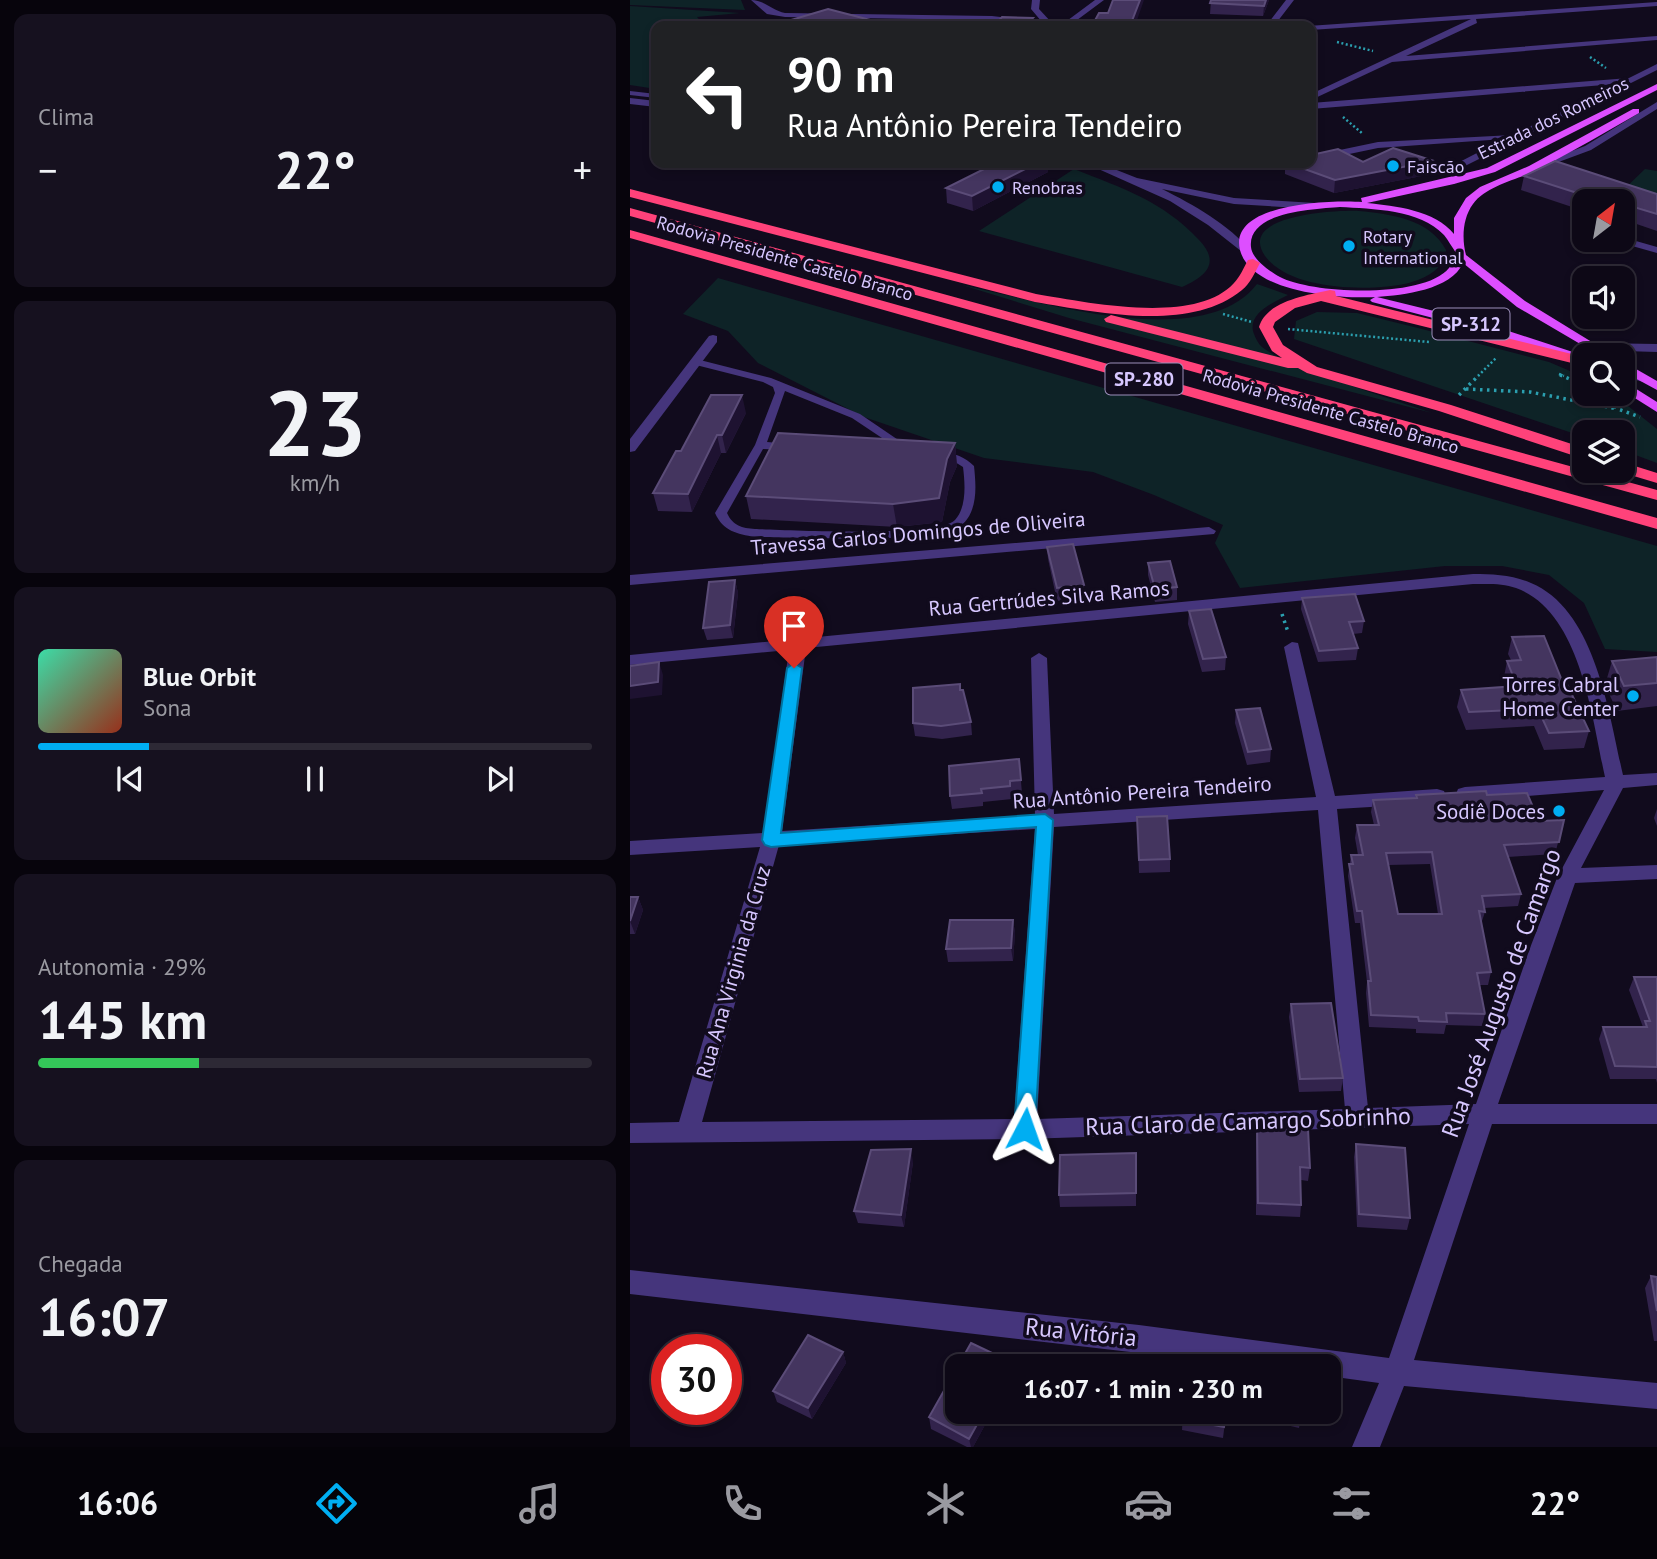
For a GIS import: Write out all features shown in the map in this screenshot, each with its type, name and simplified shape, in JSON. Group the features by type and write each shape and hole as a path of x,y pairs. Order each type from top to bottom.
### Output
{"highway":[{"path":"630,193 1312,370 1445,408 1572,450"},
{"name":"Rodovia Presidente Castelo Branco","path":"630,212 1657,495"},
{"name":"Rodovia Presidente Castelo Branco","path":"630,234 1657,524"},
{"path":"1035,298 1139,311 1200,306 1221,299 1239,288 1248,276 1249,257"},
{"path":"1312,370 1277,348 1266,327 1268,320 1290,305 1324,295 1572,358"},
{"path":"1635,471 1657,478"}],"main road":[{"name":"Estrada dos Romeiros","path":"1340,204 1426,188 1491,170 1657,87"},
{"name":"Estrada dos Romeiros","path":"1460,251 1459,218 1470,200 1492,185 1533,168 1657,100"},
{"path":"1340,204 1380,207 1416,216 1444,229 1460,251 1458,266 1437,283 1399,293 1324,295 1262,271 1249,257 1244,243 1247,234 1255,226 1279,213 1340,204"},
{"name":"SP-312","path":"1460,251 1521,304 1587,343"},
{"name":"SP-312","path":"1356,295 1483,327 1572,357"},
{"path":"1635,373 1652,383"},
{"path":"1635,393 1657,408"}],"street":[{"path":"755,0 770,12 785,15 992,18 1026,21"},
{"path":"1035,0 1035,9 1046,21"},
{"path":"1071,21 1100,0"},
{"path":"1274,21 1290,0"},
{"path":"1316,29 1657,4"},
{"path":"1316,95 1483,16"},
{"path":"1394,58 1657,38"},
{"path":"1417,48 1439,55"},
{"path":"1451,169 1657,67"},
{"path":"1316,105 1627,80"},
{"path":"630,101 651,103"},
{"path":"1533,168 1588,148 1657,105"},
{"path":"630,110 651,112"},
{"path":"1316,158 1378,145 1518,135"},
{"path":"1103,168 1134,180 1205,218 1231,237 1249,257"},
{"path":"1134,180 1234,201 1315,206"},
{"path":"1635,244 1657,250"},
{"path":"630,448 713,339"},
{"path":"1635,348 1657,348"},
{"name":"Travessa Carlos Domingos de Oliveira","path":"630,580 1209,531"},
{"name":"Rua Gertrúdes Silva Ramos","path":"630,660 1494,579 1529,587 1555,606 1572,630 1588,671 1616,784"},
{"name":"Rua Ana Virginia da Cruz","path":"687,1133 771,840 797,644"},
{"path":"1292,647 1328,803 1357,1116"},
{"path":"1025,1129 1045,820 1039,658"},
{"name":"Rua Antônio Pereira Tendeiro","path":"630,848 1616,784 1657,779"},
{"name":"Rua José Augusto de Camargo","path":"1366,1447 1399,1372 1483,1114 1568,876 1616,784"},
{"path":"1568,876 1657,872"},
{"name":"Rua Claro de Camargo Sobrinho","path":"630,1133 1025,1129 1357,1116 1657,1114"},
{"name":"Rua Vitória","path":"630,1282 1139,1338 1399,1372 1657,1396"}],"lane":[{"path":"630,93 651,95"},
{"path":"696,362 768,380 856,416 922,454"},
{"path":"1635,377 1652,383"},
{"path":"778,385 780,393 776,408 760,445 721,513 724,523 736,530 755,533 918,533 955,526 965,514 971,483 968,466 959,459 884,452"},
{"path":"760,445 802,447"}],"path":[{"path":"1336,42 1394,58"},
{"path":"1572,44 1627,80"},
{"path":"1327,104 1378,145"},
{"path":"1200,306 1266,327 1436,343"},
{"path":"1445,408 1501,353 1488,351"},
{"path":"1557,374 1572,380"},
{"path":"1466,389 1530,392 1618,409 1644,419"},
{"path":"1614,406 1618,409"},
{"path":"1277,598 1292,647"}],"green space":[{"path":"630,0 741,0 745,10 630,5"},
{"path":"630,6 740,13 697,17 701,21 651,21 651,88 630,85"},
{"path":"1074,169 1141,197 1171,215 1206,248 1210,262 1208,268 1198,278 1182,287 979,231"},
{"path":"1645,169 1657,171 1657,202 1635,197 1635,189 1624,189"},
{"path":"1359,211 1396,216 1420,225 1439,240 1446,250 1445,257 1428,275 1409,283 1353,288 1312,282 1293,276 1277,268 1265,256 1260,242 1265,231 1277,223 1313,214"},
{"path":"718,278 1657,546 1657,652 1605,649 1584,603 1549,575 1502,566 1445,566 1240,588 1215,543 1223,525 1093,472 984,458 864,417 758,363 728,331 683,314"},
{"path":"1257,284 1288,295 1270,304 1255,318 1253,331 1260,345 1289,362 1314,372 1432,413 1069,318 962,285 1073,310 1117,317 1159,319 1198,316 1232,305"},
{"path":"1317,312 1357,313 1549,362 1572,372 1572,406 1628,406 1657,429 1657,463 1635,455 1635,420 1572,420 1572,433 1294,339 1296,321"}],"building":[{"path":"1113,0 1140,0 1132,21 1095,21 1099,13 1108,13"},
{"path":"1211,0 1266,0 1264,6 1210,3"},
{"path":"828,9 874,21 788,21"},
{"path":"1002,17 1033,18 1030,21 998,21"},
{"path":"1393,148 1434,161 1335,180 1302,168 1316,168 1316,154 1338,149 1363,162"},
{"path":"1555,161 1657,194 1657,214 1635,207 1635,189 1572,189 1572,191 1524,176"},
{"path":"986,168 1027,168 972,196 946,188"},
{"path":"711,395 742,395 722,435 717,435 688,494 653,493 676,451 681,451"},
{"path":"778,433 955,443 947,459 939,498 893,504 746,496"},
{"path":"1073,544 1084,585 1057,588 1047,547"},
{"path":"1170,561 1177,587 1155,589 1148,563"},
{"path":"735,580 730,625 703,628 709,582"},
{"path":"1355,594 1364,621 1349,622 1358,648 1319,651 1302,598"},
{"path":"1211,609 1226,657 1203,659 1189,611"},
{"path":"1544,636 1563,683 1566,682 1589,731 1549,733 1538,709 1469,712 1461,690 1517,686 1507,661 1521,660 1512,637"},
{"path":"1657,657 1657,683 1624,686 1612,661"},
{"path":"659,662 658,682 630,686 630,666"},
{"path":"960,684 971,722 941,726 913,723 913,688"},
{"path":"1260,708 1271,749 1248,752 1236,710"},
{"path":"1019,759 1021,780 1010,781 1010,786 981,789 982,793 950,796 949,766"},
{"path":"1486,791 1487,795 1527,793 1539,821 1564,820 1559,842 1504,845 1521,894 1482,896 1485,912 1479,911 1491,972 1477,973 1485,1014 1446,1013 1447,1022 1419,1021 1418,1017 1371,1015 1368,981 1371,981 1362,911 1357,911 1349,864 1353,864 1351,855 1363,855 1357,825 1379,825 1373,800 1417,798 1416,795","holes":["1432,852 1442,914 1398,914 1386,853"]},
{"path":"1167,816 1170,859 1139,860 1137,817"},
{"path":"630,897 638,897 630,921"},
{"path":"950,920 1013,920 1011,948 946,949"},
{"path":"1634,977 1657,977 1657,1067 1615,1066 1603,1027 1647,1027 1645,1021 1650,1021"},
{"path":"1331,1003 1343,1078 1300,1079 1291,1004"},
{"path":"1257,1126 1308,1129 1310,1168 1300,1167 1301,1205 1258,1203"},
{"path":"1356,1144 1405,1148 1410,1218 1359,1214"},
{"path":"911,1149 901,1215 854,1211 871,1150"},
{"path":"1136,1153 1136,1193 1059,1195 1060,1155"},
{"path":"1651,1276 1657,1277 1657,1311"},
{"path":"808,1335 843,1352 808,1408 773,1391"},
{"path":"971,1343 994,1354 965,1354"},
{"path":"945,1389 945,1424 977,1424 969,1439 929,1417"}],"place":[{"name":"Faiscão","path":"1393,166"},
{"name":"Renobras","path":"998,187"},
{"name":"Rotary International","path":"1349,246"},
{"name":"Torres Cabral Home Center","path":"1633,696"},
{"name":"Sodiê Doces","path":"1559,811"}],"route":[{"path":"794,668 771,840 1045,820 1025,1129"}]}
